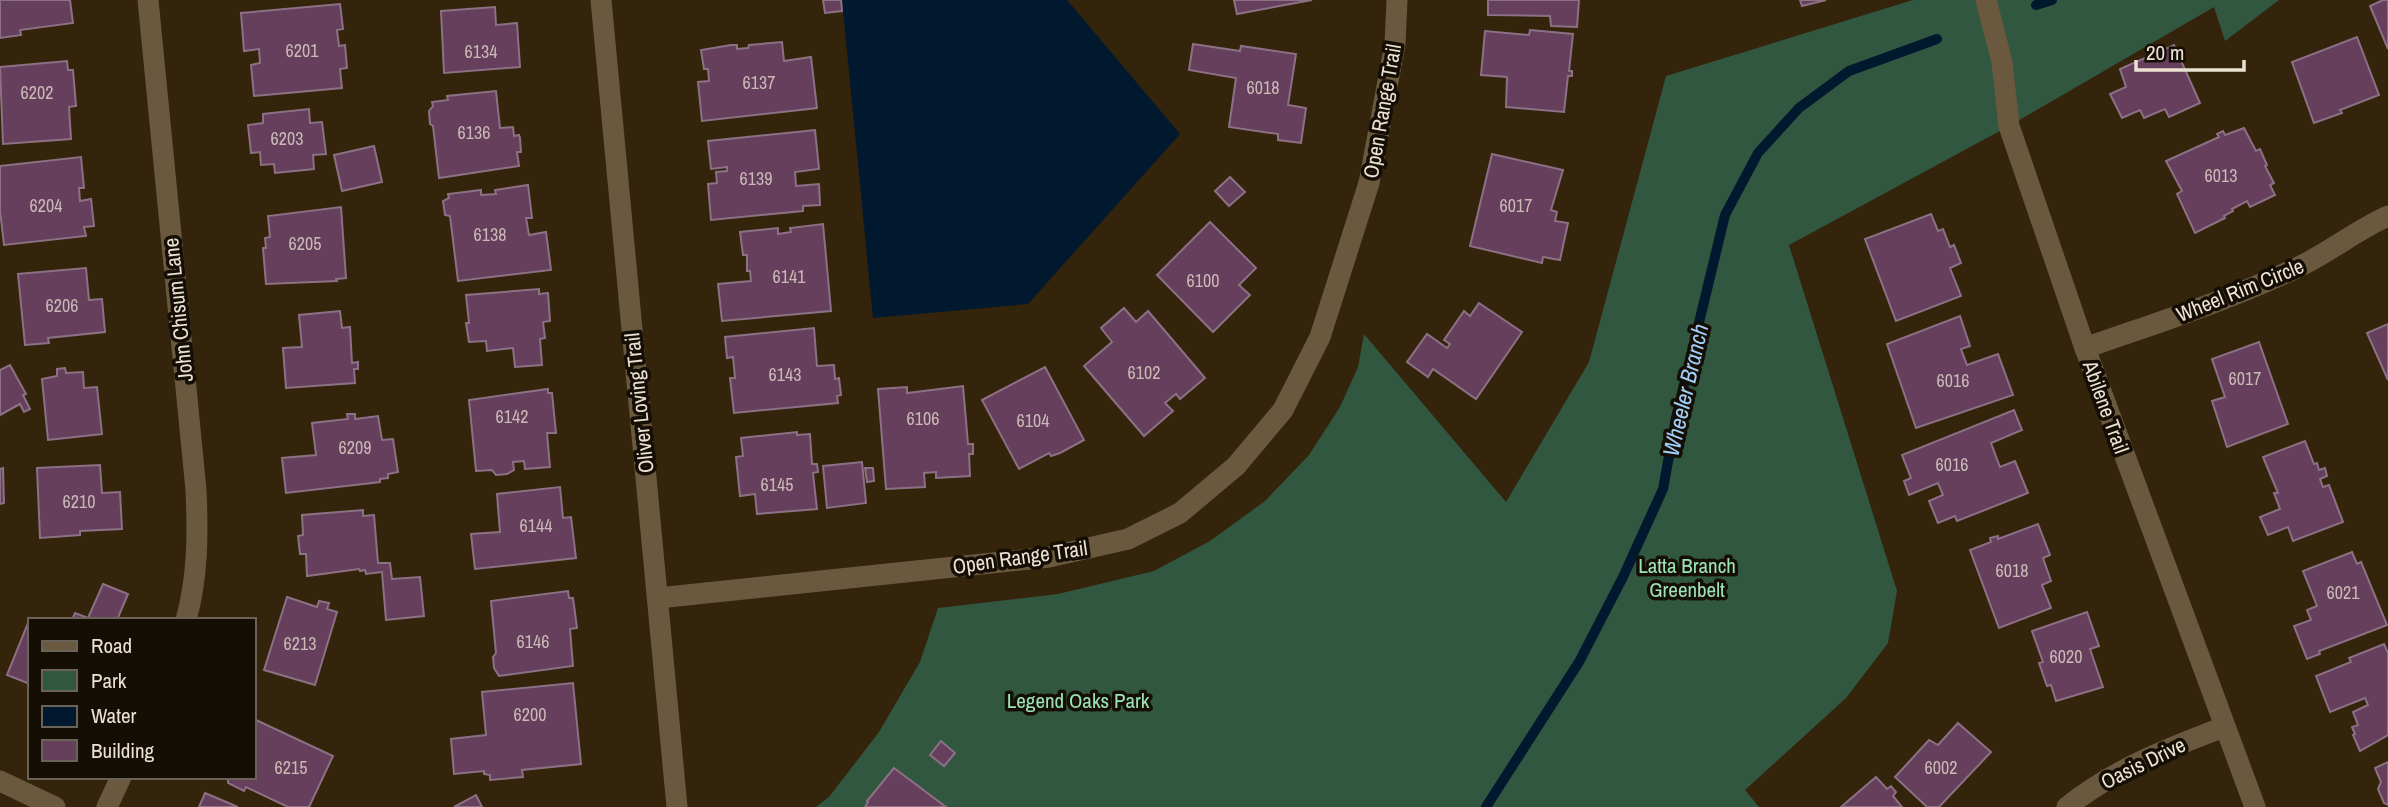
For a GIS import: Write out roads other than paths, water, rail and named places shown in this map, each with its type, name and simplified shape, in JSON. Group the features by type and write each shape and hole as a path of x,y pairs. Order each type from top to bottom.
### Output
{"street":[{"name":"John Chisum Lane","path":"148,0 196,490 196,576 186,618"},
{"name":"Oliver Loving Trail","path":"601,0 677,807"},
{"name":"Open Range Trail","path":"658,598 1049,557 1128,539 1180,513 1236,466 1283,410 1320,337 1369,183 1395,44 1397,0"},
{"name":"Abilene Trail","path":"1986,0 2002,61 2009,126 2085,348 2255,807"},
{"name":"Wheel Rim Circle","path":"2085,348 2202,307 2290,272 2388,216"},
{"name":"Oasis Drive","path":"2067,807 2133,764 2224,727"},
{"path":"107,807 120,779"},
{"path":"0,781 55,807"}],"water":[{"path":"842,0 1067,0 1180,134 1028,304 873,318"}],"waterway":[{"name":"Wheeler Branch","path":"2036,5 2052,0"},
{"name":"Wheeler Branch","path":"1486,807 1579,662 1623,577 1663,489 1676,418 1725,215 1758,153 1799,108 1849,71 1937,39"}],"park label":[{"name":"Latta Branch Greenbelt","path":"1687,577"},
{"name":"Legend Oaks Park","path":"1078,700"}]}
